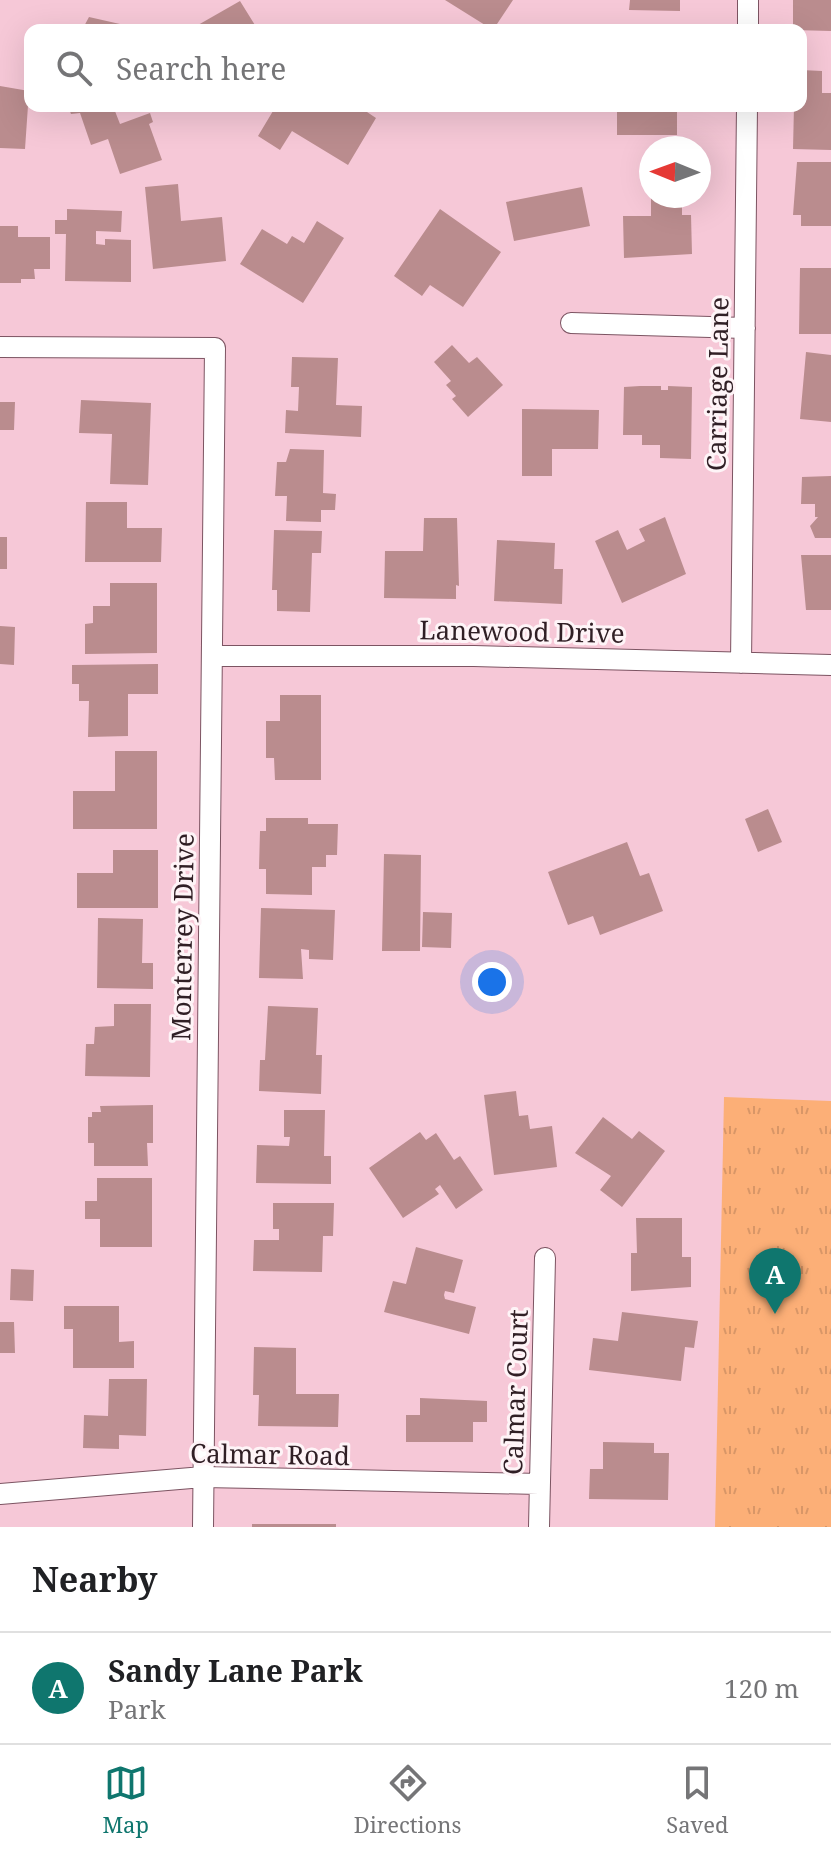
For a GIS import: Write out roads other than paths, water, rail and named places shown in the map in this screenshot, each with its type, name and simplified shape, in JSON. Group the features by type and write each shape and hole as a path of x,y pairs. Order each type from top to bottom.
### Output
{"street":[{"path":"748,0 748,24"},
{"name":"Carriage Lane","path":"741,663 747,112"},
{"path":"571,323 745,328"},
{"name":"Monterrey Drive","path":"0,347 215,348 203,1527"},
{"name":"Lanewood Drive","path":"212,656 474,656 831,665"},
{"name":"Calmar Court","path":"539,1527 545,1258"},
{"name":"Calmar Road","path":"0,1494 203,1477 539,1484"}],"place":[{"name":"Sandy Lane Park","path":"775,1314"}]}
